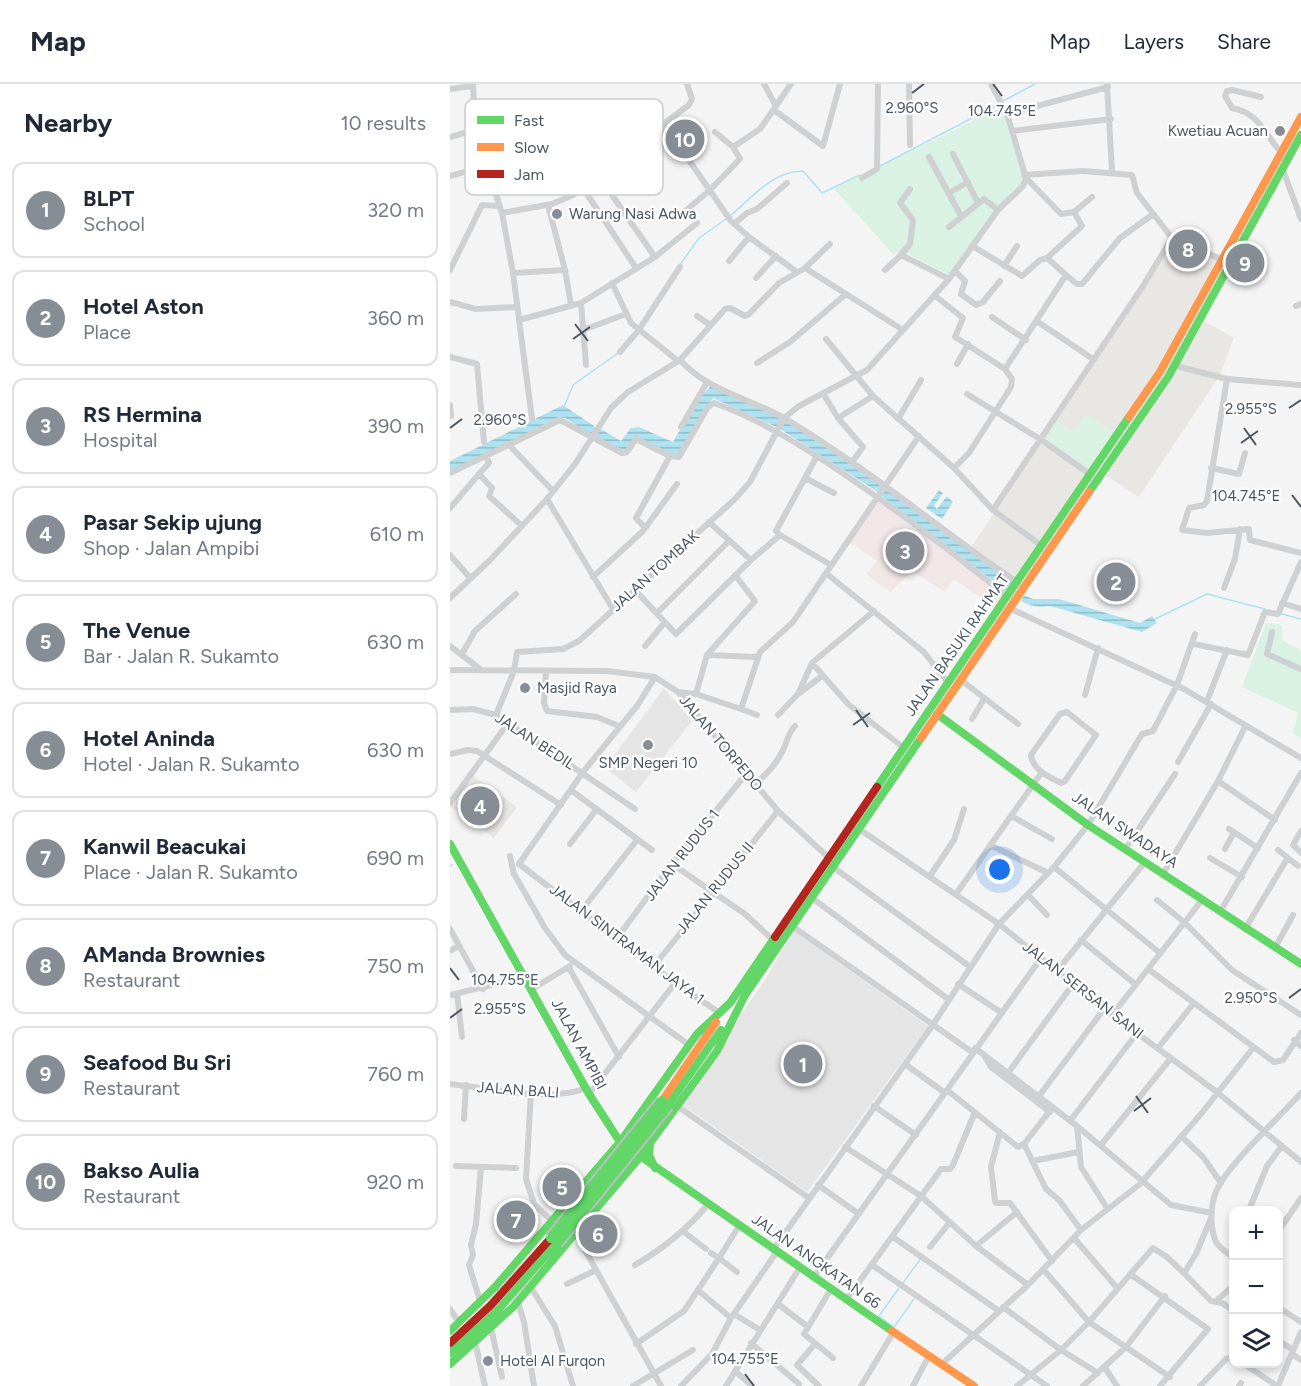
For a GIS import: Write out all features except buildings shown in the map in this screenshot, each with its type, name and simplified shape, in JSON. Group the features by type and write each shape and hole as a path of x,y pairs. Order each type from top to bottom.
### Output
{"main road":[{"name":"JALAN BASUKI RAHMAT","path":"450,1364 517,1302 641,1158 669,1104 717,1051 733,1005 772,939 858,829 961,680 1043,546 1160,372 1301,117"},
{"name":"JALAN BASUKI RAHMAT","path":"1019,586 1176,366 1301,135"},
{"name":"JALAN BASUKI RAHMAT","path":"450,1331 480,1302 600,1166 620,1142 689,1045 720,1013 733,1005 812,898 830,862 948,682 1010,600"},
{"name":"JALAN SWADAYA","path":"937,714 1088,825 1301,964"},
{"name":"JALAN AMPIBI","path":"450,844 587,1091 611,1132 620,1142"},
{"path":"450,1353 497,1311 669,1104 733,1005"},
{"path":"636,1120 635,1133 638,1140 645,1142 652,1140 649,1155 655,1168"},
{"name":"JALAN ANGKATAN 66","path":"620,1142 799,1269 974,1386"},
{"path":"600,1166 619,1161 622,1172 618,1184"},
{"path":"631,1168 645,1166 655,1168"},
{"path":"555,1219 568,1215 578,1225 577,1233"},
{"path":"450,1343 498,1299 554,1240"}],"street":[{"path":"687,84 692,102 664,124 733,222 749,237 797,272"},
{"path":"764,84 775,108 823,146 840,84"},
{"path":"733,147 760,129 791,84"},
{"path":"862,178 876,167 878,84"},
{"path":"909,84 910,145"},
{"path":"991,84 1004,105 1025,176 1061,214 1074,212 1092,197"},
{"path":"450,89 473,85"},
{"path":"1007,114 1107,86 1111,119 1112,171"},
{"path":"1260,98 1232,90 1227,91 1225,96 1232,108 1241,110 1260,122 1282,154"},
{"path":"1012,131 1111,119"},
{"path":"450,136 465,132"},
{"path":"683,213 710,190 740,159 733,147 715,132"},
{"path":"953,154 978,203"},
{"path":"929,157 961,216"},
{"path":"1283,170 1301,219"},
{"path":"1025,176 1070,171 1112,171 1133,176 1137,193 1172,238 1223,260"},
{"path":"450,176 465,172"},
{"name":"JALAN TOMBAK","path":"514,671 517,652 569,647 579,641 750,482 783,419 799,406 824,395 867,370 949,279 974,247 998,210 1023,186 1025,176"},
{"path":"949,193 968,182"},
{"path":"733,222 787,183"},
{"path":"885,270 910,244 913,220 900,203 910,189"},
{"path":"495,195 502,213 513,273 532,419"},
{"path":"502,213 548,206 572,195"},
{"path":"588,195 636,268"},
{"path":"612,195 655,257"},
{"path":"949,227 986,199 998,210"},
{"path":"450,270 481,207 484,204 498,206"},
{"path":"548,206 565,270 571,305"},
{"path":"974,247 1022,276 1082,228 1074,212"},
{"path":"1047,258 1077,284 1082,284 1120,238 1152,215"},
{"path":"519,320 581,303 655,257 697,223"},
{"path":"729,261 749,237"},
{"path":"993,510 1143,286 1172,238"},
{"path":"450,597 547,499 593,437 611,408 628,392 679,361 727,308 747,316 779,283 805,268 830,244"},
{"path":"1004,266 1017,246"},
{"path":"901,255 949,279"},
{"path":"756,278 776,256"},
{"path":"620,352 680,267"},
{"path":"805,268 903,330"},
{"path":"513,273 565,270"},
{"path":"955,271 965,281 961,294 976,305 983,302 1000,282"},
{"path":"1005,369 1038,322 1066,275"},
{"path":"612,283 626,314 636,329 706,384 783,419 852,462 1019,586"},
{"path":"757,363 790,342 846,294"},
{"path":"934,295 963,318 954,335 1005,369 1013,383 969,453 954,468"},
{"path":"450,302 476,309 517,307"},
{"path":"581,303 586,365"},
{"path":"583,330 626,314"},
{"path":"697,316 710,325"},
{"path":"992,317 1026,340"},
{"path":"1038,322 1093,359"},
{"path":"826,339 873,396 954,468 993,510 1043,546"},
{"path":"957,364 968,344"},
{"path":"450,357 477,364 484,442"},
{"path":"1176,366 1227,379 1301,385"},
{"path":"1227,379 1206,502 1189,508 1182,530 1207,533 1250,529 1250,540 1301,553"},
{"path":"898,419 921,380"},
{"path":"681,427 706,384"},
{"path":"967,394 1040,439 1092,475"},
{"path":"824,395 838,418 863,447 852,462"},
{"path":"838,418 873,396"},
{"path":"450,473 560,420 622,453 627,452 636,439 670,456 681,455 711,404 777,430 878,495 1010,600 1098,648 1209,703 1245,727 1301,758"},
{"path":"450,405 451,416"},
{"path":"741,709 757,657 763,648 793,622 919,436"},
{"path":"510,446 553,491"},
{"path":"1211,468 1239,474 1245,453"},
{"path":"450,508 489,464 486,455"},
{"path":"645,528 636,518 670,456"},
{"path":"817,456 776,531 831,565"},
{"path":"479,474 492,488 490,497 522,526"},
{"path":"805,477 834,493"},
{"path":"593,577 645,528 677,484"},
{"path":"547,499 613,609"},
{"path":"709,522 751,560"},
{"path":"1224,588 1235,559 1240,529"},
{"path":"634,589 676,634 735,575 780,535"},
{"path":"657,613 729,541"},
{"path":"450,555 470,578"},
{"path":"681,1386 700,1370 712,1354 733,1316 809,1197 932,1026 969,966 999,924 1054,867 1088,825 1142,734 1153,731 1177,686 1189,646 1194,644 1248,655 1264,612 1278,613 1301,562"},
{"path":"826,574 928,656 948,682"},
{"path":"696,694 707,655 754,602 754,598 735,575"},
{"path":"462,654 475,631 516,594"},
{"path":"1282,604 1301,609"},
{"path":"798,694 812,663 874,611"},
{"path":"645,646 665,622"},
{"path":"1272,632 1267,654 1301,669"},
{"path":"1194,644 1195,634"},
{"path":"450,646 481,670"},
{"path":"1085,695 1098,648"},
{"path":"1178,762 1209,703 1227,650"},
{"path":"707,655 757,657"},
{"path":"812,663 848,704 904,748"},
{"name":"JALAN TORPEDO","path":"450,670 631,672 655,677 678,692 777,811 830,862 969,966"},
{"path":"496,715 514,671"},
{"path":"546,671 544,703 548,711 597,717 619,726"},
{"path":"778,715 798,694 822,676"},
{"path":"450,754 473,750 561,805 583,772 637,706 655,677"},
{"path":"961,680 1018,724"},
{"path":"678,692 696,694 757,715"},
{"path":"972,719 984,699"},
{"name":"JALAN BEDIL","path":"450,710 473,709 496,715 635,809"},
{"path":"1067,712 1096,734 1065,781 1058,782 1042,772 1032,763 1030,755 1062,713 1067,712"},
{"path":"450,803 508,723"},
{"path":"756,783 777,760 785,747 789,732 795,726"},
{"path":"1162,874 1218,781 1245,727"},
{"path":"956,894 1042,772"},
{"name":"JALAN RUDUS 1","path":"617,938 672,864 747,773"},
{"path":"1220,912 1301,773"},
{"path":"1126,848 1175,774"},
{"path":"1218,781 1275,820"},
{"path":"572,791 652,850"},
{"name":"JALAN SINTRAMAN JAYA 1","path":"561,805 519,864 675,983 720,1013"},
{"path":"930,876 954,840 964,809"},
{"path":"570,844 596,810"},
{"name":"JALAN RUDUS II","path":"654,966 711,891 777,811"},
{"path":"1012,817 1052,839"},
{"name":"JALAN SERSAN SANI","path":"858,829 999,924 1112,1015 1217,1092 1300,1160"},
{"path":"1225,849 1232,830 1258,848"},
{"path":"1301,831 1293,845 1301,853"},
{"path":"580,911 637,840"},
{"path":"992,846 1048,873"},
{"path":"1278,850 1298,866"},
{"path":"510,856 514,874 545,928 571,965 619,1057"},
{"path":"1210,858 1242,877"},
{"path":"1245,929 1287,859"},
{"path":"1057,970 1145,862"},
{"path":"672,864 745,914 772,939"},
{"path":"1054,867 1160,953"},
{"path":"1028,895 1047,915"},
{"path":"812,898 948,999"},
{"path":"1157,900 1184,922 1232,970 1301,1015"},
{"path":"1112,1015 1202,900"},
{"path":"1275,948 1293,915"},
{"path":"792,926 932,1026 984,1055 1039,1096 1052,1109"},
{"path":"450,929 483,989"},
{"path":"1081,940 1135,984"},
{"path":"450,951 459,946"},
{"path":"813,1278 1041,958"},
{"path":"532,989 571,965"},
{"path":"571,965 651,1017 689,1045"},
{"path":"1148,969 1252,1048 1277,1063 1286,1056 1301,1033"},
{"path":"462,1037 453,994 483,989 525,977"},
{"path":"587,1091 619,1057 675,983"},
{"path":"958,984 1002,1013"},
{"path":"1008,1073 1073,984"},
{"path":"1158,1048 1194,1003"},
{"path":"1039,1096 1104,1008"},
{"path":"1070,1121 1137,1033"},
{"path":"1294,1041 1301,1046"},
{"path":"942,1364 1028,1285 1081,1230 1144,1180 1252,1048"},
{"path":"984,1055 991,1067 1077,1126 1174,1207 1212,1215"},
{"path":"1101,1145 1171,1058"},
{"path":"905,1064 975,1112 1016,1146 1024,1144 1052,1109"},
{"name":"JALAN BALI","path":"450,1084 564,1094 587,1091"},
{"path":"464,1119 466,1085"},
{"path":"531,1092 526,1179 534,1204 555,1219"},
{"path":"1184,1273 1196,1254 1212,1215 1215,1193 1221,1182 1301,1093"},
{"path":"669,1104 809,1197"},
{"path":"874,1106 916,1135"},
{"path":"846,1300 940,1169 950,1169 953,1165 975,1112"},
{"path":"1077,1126 1078,1152 1086,1178 1107,1208"},
{"path":"1000,1132 991,1167 995,1201 996,1203 1009,1202 1052,1261"},
{"path":"1181,1136 1203,1157 1221,1182"},
{"path":"1024,1144 1046,1189 1059,1200 1081,1230"},
{"path":"1251,1206 1267,1166 1281,1146"},
{"path":"845,1147 921,1196 976,1246 1028,1285"},
{"path":"1034,1161 1078,1152"},
{"path":"456,1166 516,1168"},
{"path":"480,1302 469,1265 473,1255 471,1245 476,1224 481,1168"},
{"path":"818,1185 859,1214"},
{"path":"1283,1225 1301,1198"},
{"path":"635,1265 684,1232 708,1204"},
{"path":"976,1246 1017,1212"},
{"path":"1212,1215 1216,1243 1229,1254"},
{"path":"930,1247 950,1222"},
{"path":"636,1344 679,1316 699,1291 740,1226"},
{"path":"684,1232 737,1272"},
{"path":"577,1233 661,1386"},
{"path":"893,1237 1098,1373"},
{"path":"1074,1238 1118,1289"},
{"path":"1017,1386 1061,1350 1089,1322 1155,1248 1211,1301 1216,1301 1229,1309"},
{"path":"872,1265 1047,1386"},
{"path":"726,1386 799,1269"},
{"path":"1044,1269 1089,1322 1170,1377"},
{"path":"567,1284 596,1270"},
{"path":"1130,1274 1165,1296 1208,1329 1170,1377 1160,1386"},
{"path":"530,1286 555,1326 573,1386"},
{"path":"831,1289 805,1335 832,1358"},
{"path":"1216,1301 1229,1289"},
{"path":"699,1291 733,1316 760,1330"},
{"path":"1083,1386 1126,1347 1165,1296"},
{"path":"517,1302 524,1322 534,1386"},
{"path":"778,1304 808,1327"},
{"path":"450,1309 459,1322"},
{"path":"1283,1310 1301,1322"},
{"path":"491,1328 502,1377"},
{"path":"861,1386 891,1332"},
{"path":"1250,1368 1277,1386 1301,1332"},
{"path":"475,1342 485,1386"},
{"path":"751,1343 799,1384"},
{"path":"815,1344 797,1365 819,1386"},
{"path":"1283,1344 1301,1360"},
{"path":"633,1386 693,1350"},
{"path":"913,1386 929,1356"},
{"path":"1200,1386 1229,1358"},
{"path":"1105,1368 1117,1386"},
{"path":"735,1371 752,1386"}],"shaded area":[{"path":"1175,241 1217,260 1161,364 1017,581 972,546"},
{"path":"1204,321 1234,338 1219,377 1139,497 1106,476"},
{"path":"878,500 1006,596 997,609 954,579 945,592 912,571 890,592 866,574 877,561 849,542"},
{"name":"SMP Negeri 10","path":"664,688 692,721 636,792 605,768"},
{"path":"471,774 517,807 494,838 450,806"},
{"path":"794,931 928,1026 807,1192 680,1103 765,980"}],"green space":[{"path":"995,110 1006,111 1025,183 998,208 949,275 904,252 893,254 834,189"},
{"path":"1086,414 1115,433 1091,469 1043,438 1055,420 1074,432"},
{"path":"1266,623 1282,625 1282,640 1301,650 1301,738 1293,733 1298,713 1242,687"}],"water":[{"path":"711,386 782,419 776,427 713,398 678,454 669,455 635,438 625,451 594,437 599,428 621,441 631,428 639,427 673,442 697,400"},
{"path":"563,405 597,428 593,436 565,418 559,417 450,472 450,461"},
{"path":"786,421 882,485 878,492 780,429"},
{"path":"885,487 1013,584 1008,592 880,495"},
{"path":"939,490 943,493 934,506 937,509 947,496 953,502 942,519 926,508"},
{"path":"1024,595 1033,599 1059,599 1140,623 1152,616 1157,623 1142,632 1050,606 1031,605 1021,601"}],"waterway":[{"path":"1003,101 1035,84"},
{"path":"878,167 999,104"},
{"path":"730,216 772,180 792,172 803,171 822,193 860,175"},
{"path":"679,266 699,238 726,219"},
{"path":"564,407 573,385 618,353"},
{"path":"1155,619 1207,594 1265,609"},
{"path":"1282,614 1301,619"},
{"path":"903,1283 921,1258"},
{"path":"899,1288 879,1316 894,1327 914,1299"}],"traffic: fast":[{"path":"1089,492 1168,377 1301,135"},
{"path":"877,787 1129,417"},
{"path":"937,714 1088,825 1301,964"},
{"path":"450,1364 513,1307 640,1157 717,1051 745,995 921,738"},
{"path":"450,844 589,1094 620,1142 892,1331"},
{"path":"450,1331 495,1287 620,1142 697,1034 730,1003 775,937"},
{"path":"668,1105 721,1030"},
{"path":"551,1238 662,1101"},
{"path":"557,1243 668,1105"},
{"path":"650,1143 649,1155 655,1168"},
{"path":"450,1353 497,1311 557,1243"}],"traffic: slow":[{"path":"1129,417 1160,372 1301,117"},
{"path":"921,738 1089,492"},
{"path":"662,1101 716,1022"},
{"path":"892,1331 974,1386"}],"traffic: jam":[{"path":"775,937 877,787"},
{"path":"450,1343 491,1305 551,1238"}],"place":[{"name":"Kwetiau Acuan","path":"1280,131"},
{"name":"Bakso Aulia","path":"685,139"},
{"name":"Warung Nasi Adwa","path":"557,214"},
{"name":"AManda Brownies","path":"1188,249"},
{"name":"Seafood Bu Sri","path":"1245,263"},
{"name":"RS Hermina","path":"905,551"},
{"name":"Hotel Aston","path":"1116,582"},
{"name":"Masjid Raya","path":"525,688"},
{"name":"SMP Negeri 10","path":"648,745"},
{"name":"Pasar Sekip ujung","path":"480,806"},
{"name":"BLPT","path":"803,1064"},
{"name":"The Venue","path":"562,1187"},
{"name":"Kanwil Beacukai","path":"516,1220"},
{"name":"Hotel Aninda","path":"598,1234"},
{"name":"Hotel Al Furqon","path":"488,1361"}]}
